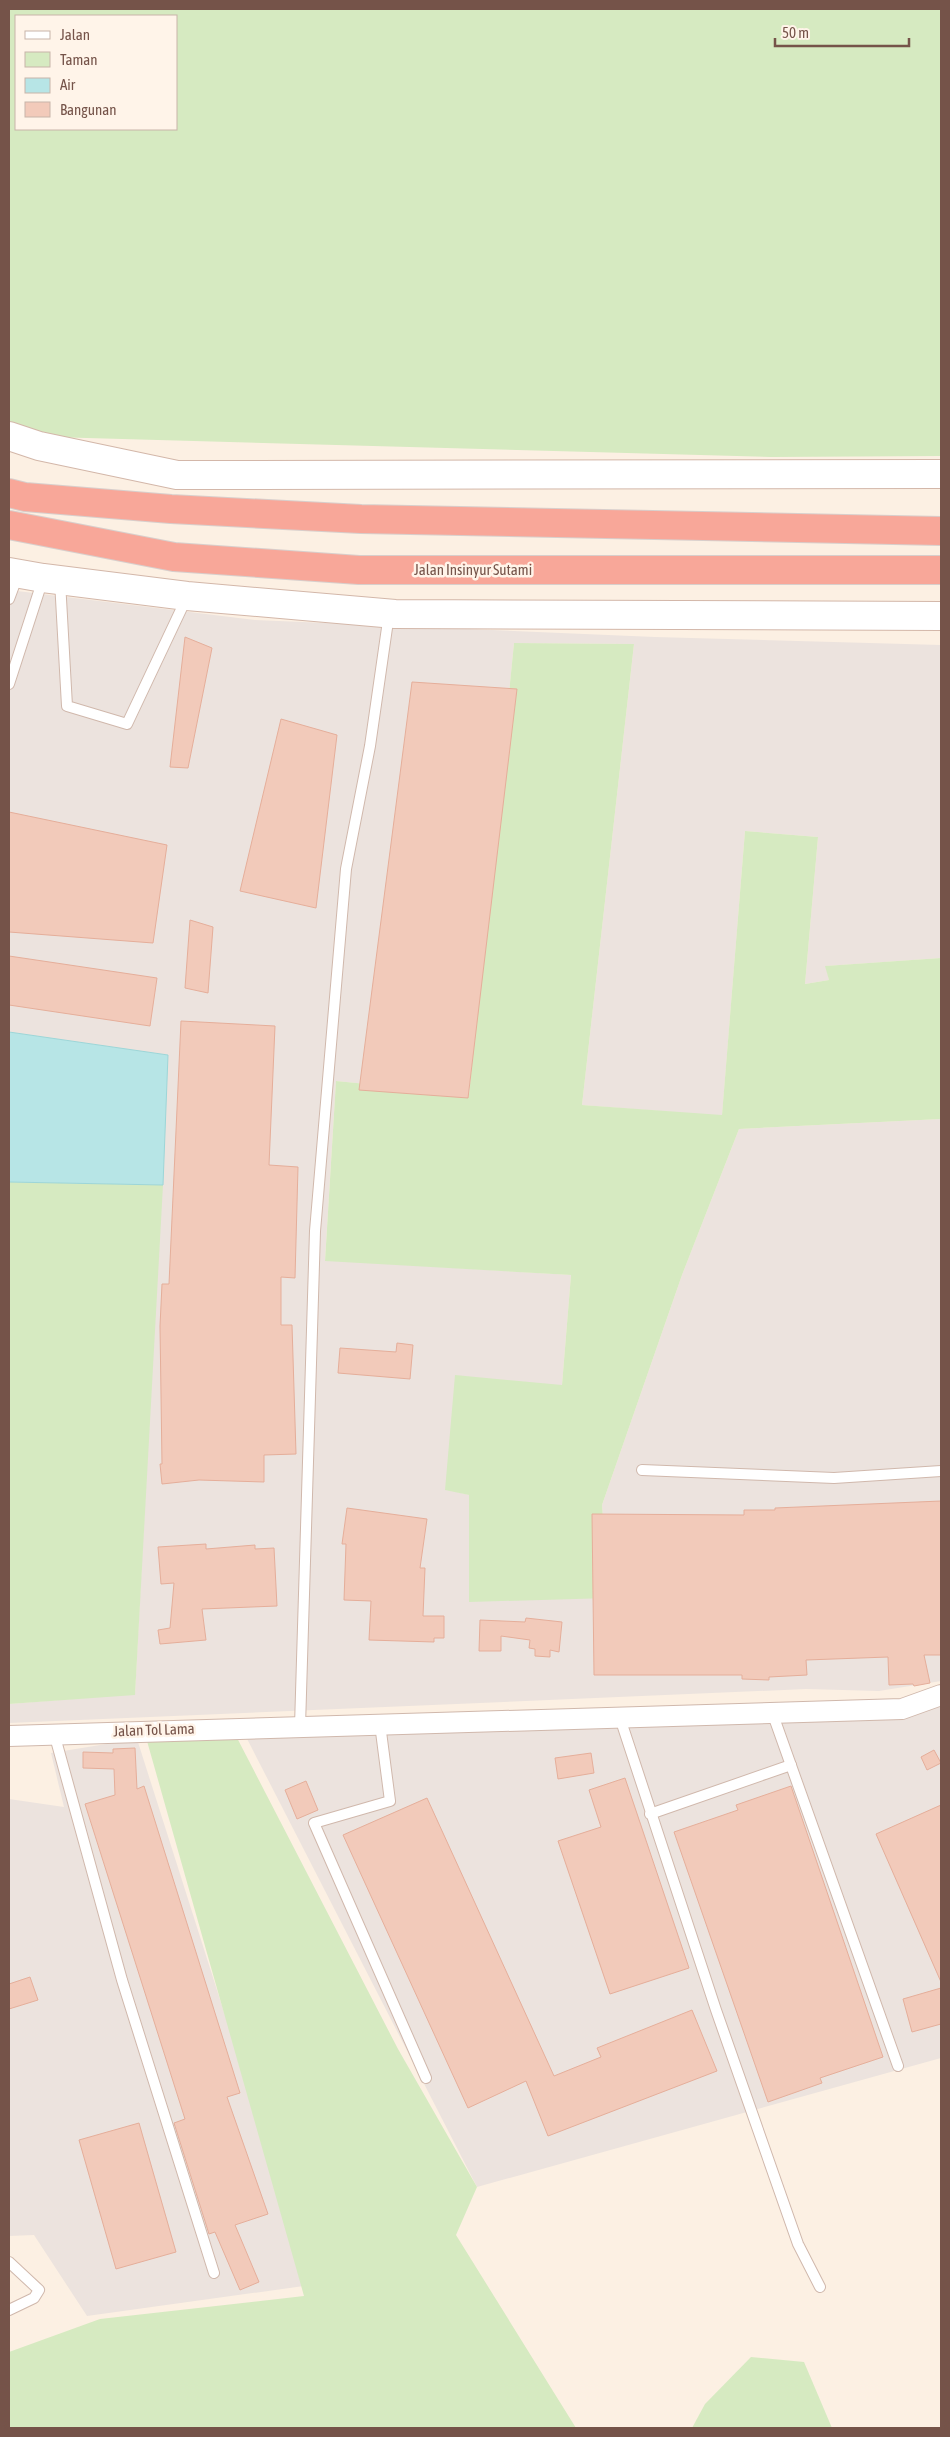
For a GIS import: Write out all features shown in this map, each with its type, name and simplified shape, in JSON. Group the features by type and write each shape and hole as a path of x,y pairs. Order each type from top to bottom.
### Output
{"highway":[{"path":"9,494 25,497 171,509 360,518 941,531"},
{"name":"Jalan Insinyur Sutami","path":"9,525 174,557 359,570 941,570"}],"street":[{"path":"9,436 39,446 177,474 941,474"},
{"path":"33,576 187,596 389,614 941,616"},
{"name":"Jalan Tol Lama","path":"9,1736 54,1733 902,1709 941,1695"}],"lane":[{"path":"33,576 67,706 127,724 187,596"},
{"path":"9,600 33,576"},
{"path":"9,684 33,576"},
{"path":"300,1726 315,1231 346,869 370,746 389,614"},
{"path":"642,1470 834,1478 941,1471"},
{"path":"772,1712 898,2066"},
{"path":"620,1718 716,2010 798,2244 820,2287"},
{"path":"380,1724 390,1801 314,1823 426,2078"},
{"path":"54,1733 122,1980 214,2273"},
{"path":"650,1814 790,1765"},
{"path":"9,2262 39,2290 34,2298 9,2310"}],"shaded area":[{"path":"9,590 255,620 655,637 941,645 941,958 826,966 829,980 805,984 818,837 745,831 722,1116 582,1105 634,644 514,643 469,1094 336,1081 325,1260 571,1275 562,1385 445,1489 469,1495 609,1598 602,1505 682,1275 739,1129 941,1119 941,1681 879,1691 806,1689 9,1723 9,1704 135,1694 168,1055 9,1032"},
{"path":"941,1702 941,2058 477,2187 243,1731"},
{"path":"137,1739 311,2285 87,2316 34,2235 9,2236 9,1799 64,1807 51,1753"}],"green space":[{"path":"9,9 941,9 941,456 771,457 51,437 9,421"},
{"path":"514,643 634,644 582,1105 722,1115 745,831 818,837 805,984 829,980 825,966 941,958 941,1119 739,1129 682,1275 602,1505 609,1598 469,1602 469,1495 445,1490 455,1375 562,1385 571,1275 325,1261 336,1081 469,1094"},
{"path":"9,1182 163,1185 135,1695 9,1704"},
{"path":"235,1734 398,2049 477,2187 456,2235 576,2428 9,2428 9,2352 100,2319 304,2296 147,1741"},
{"path":"751,2357 804,2362 832,2428 692,2428 705,2404"}],"water":[{"path":"9,1032 168,1055 163,1185 9,1182"}],"building":[{"path":"185,637 212,648 188,768 170,767"},
{"path":"412,682 517,689 468,1098 359,1090"},
{"path":"281,719 337,735 316,908 240,891"},
{"path":"9,812 167,845 153,943 9,932"},
{"path":"190,920 213,927 208,993 185,988"},
{"path":"9,956 157,978 150,1026 9,1005"},
{"path":"181,1021 275,1026 269,1165 298,1167 295,1278 281,1277 281,1325 292,1325 296,1454 264,1455 264,1482 199,1480 162,1484 160,1464 162,1464 160,1326 162,1284 169,1284"},
{"path":"397,1343 413,1345 410,1379 338,1373 340,1348 396,1352"},
{"path":"941,1501 941,1655 924,1655 930,1683 914,1686 913,1684 889,1685 888,1657 806,1660 807,1675 769,1677 769,1680 742,1679 742,1675 594,1675 592,1514 744,1515 744,1510"},
{"path":"347,1508 427,1519 420,1568 425,1568 423,1616 444,1616 444,1638 434,1638 434,1642 369,1640 371,1601 344,1600 346,1544 342,1544"},
{"path":"206,1544 206,1549 255,1545 255,1549 274,1548 277,1606 202,1609 206,1640 160,1644 158,1630 170,1628 174,1583 161,1584 158,1547"},
{"path":"526,1618 562,1622 559,1652 550,1650 550,1657 535,1656 535,1649 529,1648 530,1640 501,1636 501,1651 479,1651 480,1620 525,1622"},
{"path":"135,1748 137,1789 144,1786 240,2093 227,2097 268,2214 235,2225 259,2282 240,2290 215,2232 209,2234 174,2123 185,2119 85,1804 115,1795 114,1769 83,1768 83,1752 113,1753 113,1749"},
{"path":"934,1750 941,1763 927,1770 921,1757"},
{"path":"591,1753 594,1773 558,1779 555,1758"},
{"path":"625,1778 689,1968 610,1994 558,1841 601,1827 589,1790"},
{"path":"306,1781 318,1810 297,1819 285,1790"},
{"path":"791,1786 883,2057 820,2078 822,2083 768,2102 674,1832 738,1810 736,1805"},
{"path":"427,1798 554,2076 601,2057 597,2048 692,2010 717,2071 548,2136 526,2081 468,2108 343,1835"},
{"path":"941,1805 941,1982 876,1834"},
{"path":"30,1977 38,2000 9,2009 9,1984"},
{"path":"941,1988 941,2024 912,2032 903,1999"},
{"path":"139,2123 176,2252 116,2269 79,2140"}]}
